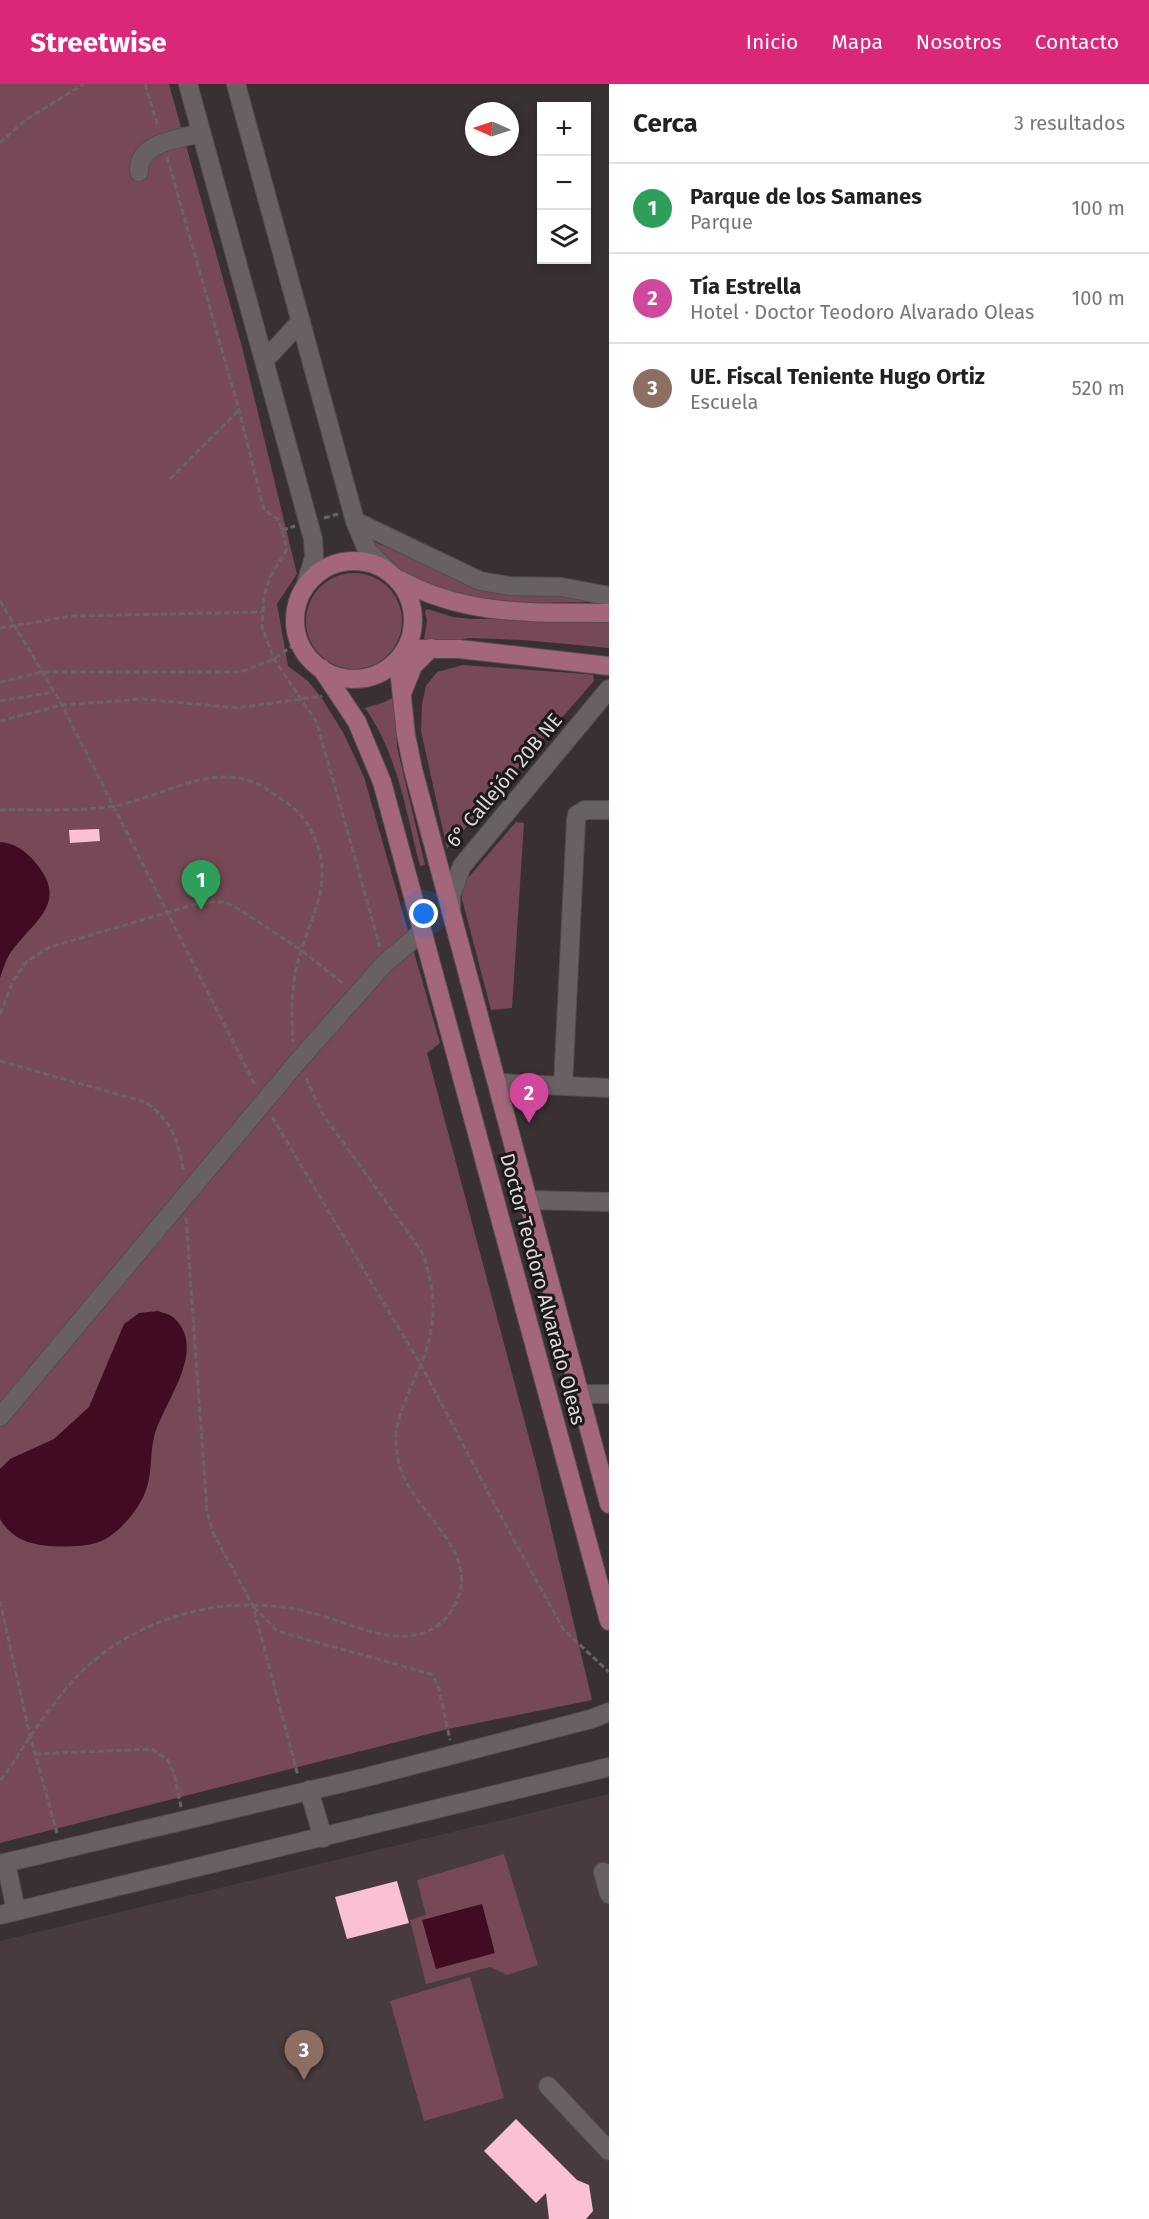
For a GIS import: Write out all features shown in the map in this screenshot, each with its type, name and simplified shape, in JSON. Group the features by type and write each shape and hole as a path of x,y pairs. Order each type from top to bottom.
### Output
{"main road":[{"path":"392,574 408,594 413,608 413,629 402,654 387,669 375,676 361,679 347,679 333,675 310,659 296,631 296,608 304,587 314,576 342,561 357,560 372,563 392,574 424,593 491,609 609,613"},
{"path":"402,654 431,648 459,649 609,666"},
{"path":"402,692 413,666 431,648"},
{"name":"Doctor Teodoro Alvarado Oleas","path":"402,654 402,692 406,735 413,770 609,1504"},
{"name":"Doctor Teodoro Alvarado Oleas","path":"321,668 357,722 382,782 609,1621"}],"street":[{"path":"188,84 313,539 314,557 304,587"},
{"path":"236,84 355,521 367,550 392,574"},
{"path":"139,172 143,155 152,147 201,133"},
{"path":"264,361 301,321"},
{"path":"355,521 480,581 509,586 561,587 609,596"},
{"name":"6° Callejón 20B NE","path":"451,908 451,895 462,866 609,689"},
{"path":"563,1086 576,820 577,815 585,810 609,810"},
{"path":"0,1417 299,1060 385,963 422,932"},
{"path":"498,1083 609,1088"},
{"path":"529,1200 609,1202"},
{"path":"580,1395 609,1394"},
{"path":"609,1712 591,1719 306,1791 3,1863 8,1913 609,1767"},
{"path":"306,1791 323,1838"},
{"path":"603,1872 609,1894"},
{"path":"548,2086 609,2151"}],"path":[{"path":"0,143 24,120 84,84"},
{"path":"145,84 239,410 264,510 279,520 287,549 270,577 262,612 262,627 274,659 317,723 385,963"},
{"path":"170,478 239,410"},
{"path":"0,601 62,705 264,1102 421,1365 564,1630 609,1672"},
{"path":"0,628 73,616 262,612"},
{"path":"0,682 42,672 241,672 274,659 299,641"},
{"path":"0,701 54,692"},
{"path":"0,721 62,705 143,699 237,708 339,694"},
{"path":"0,810 79,810 114,806 183,785 222,777 258,784 296,808 312,831 322,867 321,899 301,950 293,984 291,1022 293,1046 322,1113 422,1252 432,1283 434,1308 426,1348 410,1389 395,1441 406,1483 454,1551 460,1567 461,1588 452,1611 442,1622 426,1634 409,1637 375,1633 310,1612 273,1606 226,1606 179,1616 129,1634 104,1652 71,1683 0,1780"},
{"path":"0,1014 14,979 27,961 50,947 203,902 225,902 240,910 301,950 357,994"},
{"path":"0,1060 145,1102 160,1112 172,1129 180,1149 185,1196 207,1512 213,1533 253,1606 306,1791"},
{"path":"0,1601 30,1736 61,1850"},
{"path":"253,1606 277,1631 431,1674 438,1685 453,1754"},
{"path":"35,1754 152,1749 168,1760 174,1773 184,1820"}],"shaded area":[{"path":"0,84 169,84 242,347 297,574 277,604 288,666 308,681 323,700 344,734 364,777 440,1043 427,1053 537,1468 592,1700 448,1729 0,1843"},
{"path":"372,541 492,593 556,593 583,598 586,602 509,603 465,600 403,572 385,558"},
{"path":"345,573 363,573 381,581 394,594 402,612 399,640 381,661 363,669 345,669 327,661 314,648 306,630 306,612 314,594 327,581"},
{"path":"427,609 453,617 472,619 609,617 609,648 523,640 470,638 423,645"},
{"path":"463,665 585,674 593,675 594,681 447,849 421,731 422,704 426,686 437,672"},
{"path":"395,696 397,747 425,865 420,866 400,784 386,745 365,708 385,702"},
{"path":"516,822 524,823 512,1008 491,1010 462,899 462,888 467,879"},
{"path":"0,842 19,848 35,862 45,876 49,889 49,900 38,920 11,952 0,978"},
{"path":"158,1311 174,1318 184,1331 187,1345 180,1377 154,1437 149,1481 134,1512 112,1535 96,1543 50,1546 28,1542 15,1536 0,1519 0,1469 10,1459 54,1439 89,1407 124,1324 139,1313"},
{"path":"609,1794 609,2219 0,2219 0,1941"},
{"path":"504,1854 538,1965 507,1975 490,1967 426,1984 410,1920 426,1915 417,1880"},
{"path":"482,1904 495,1953 436,1969 422,1920"},
{"path":"470,1977 504,2098 424,2121 390,2001"}],"building":[{"path":"99,829 100,841 70,843 69,830"},
{"path":"397,1881 409,1923 347,1939 335,1897"},
{"path":"516,2119 577,2180 589,2185 593,2211 586,2219 549,2219 546,2193 536,2203 484,2151"}],"place":[{"name":"Parque de los Samanes","path":"201,910"},
{"name":"Tía Estrella","path":"529,1123"},
{"name":"UE. Fiscal Teniente Hugo Ortiz","path":"304,2080"}]}
